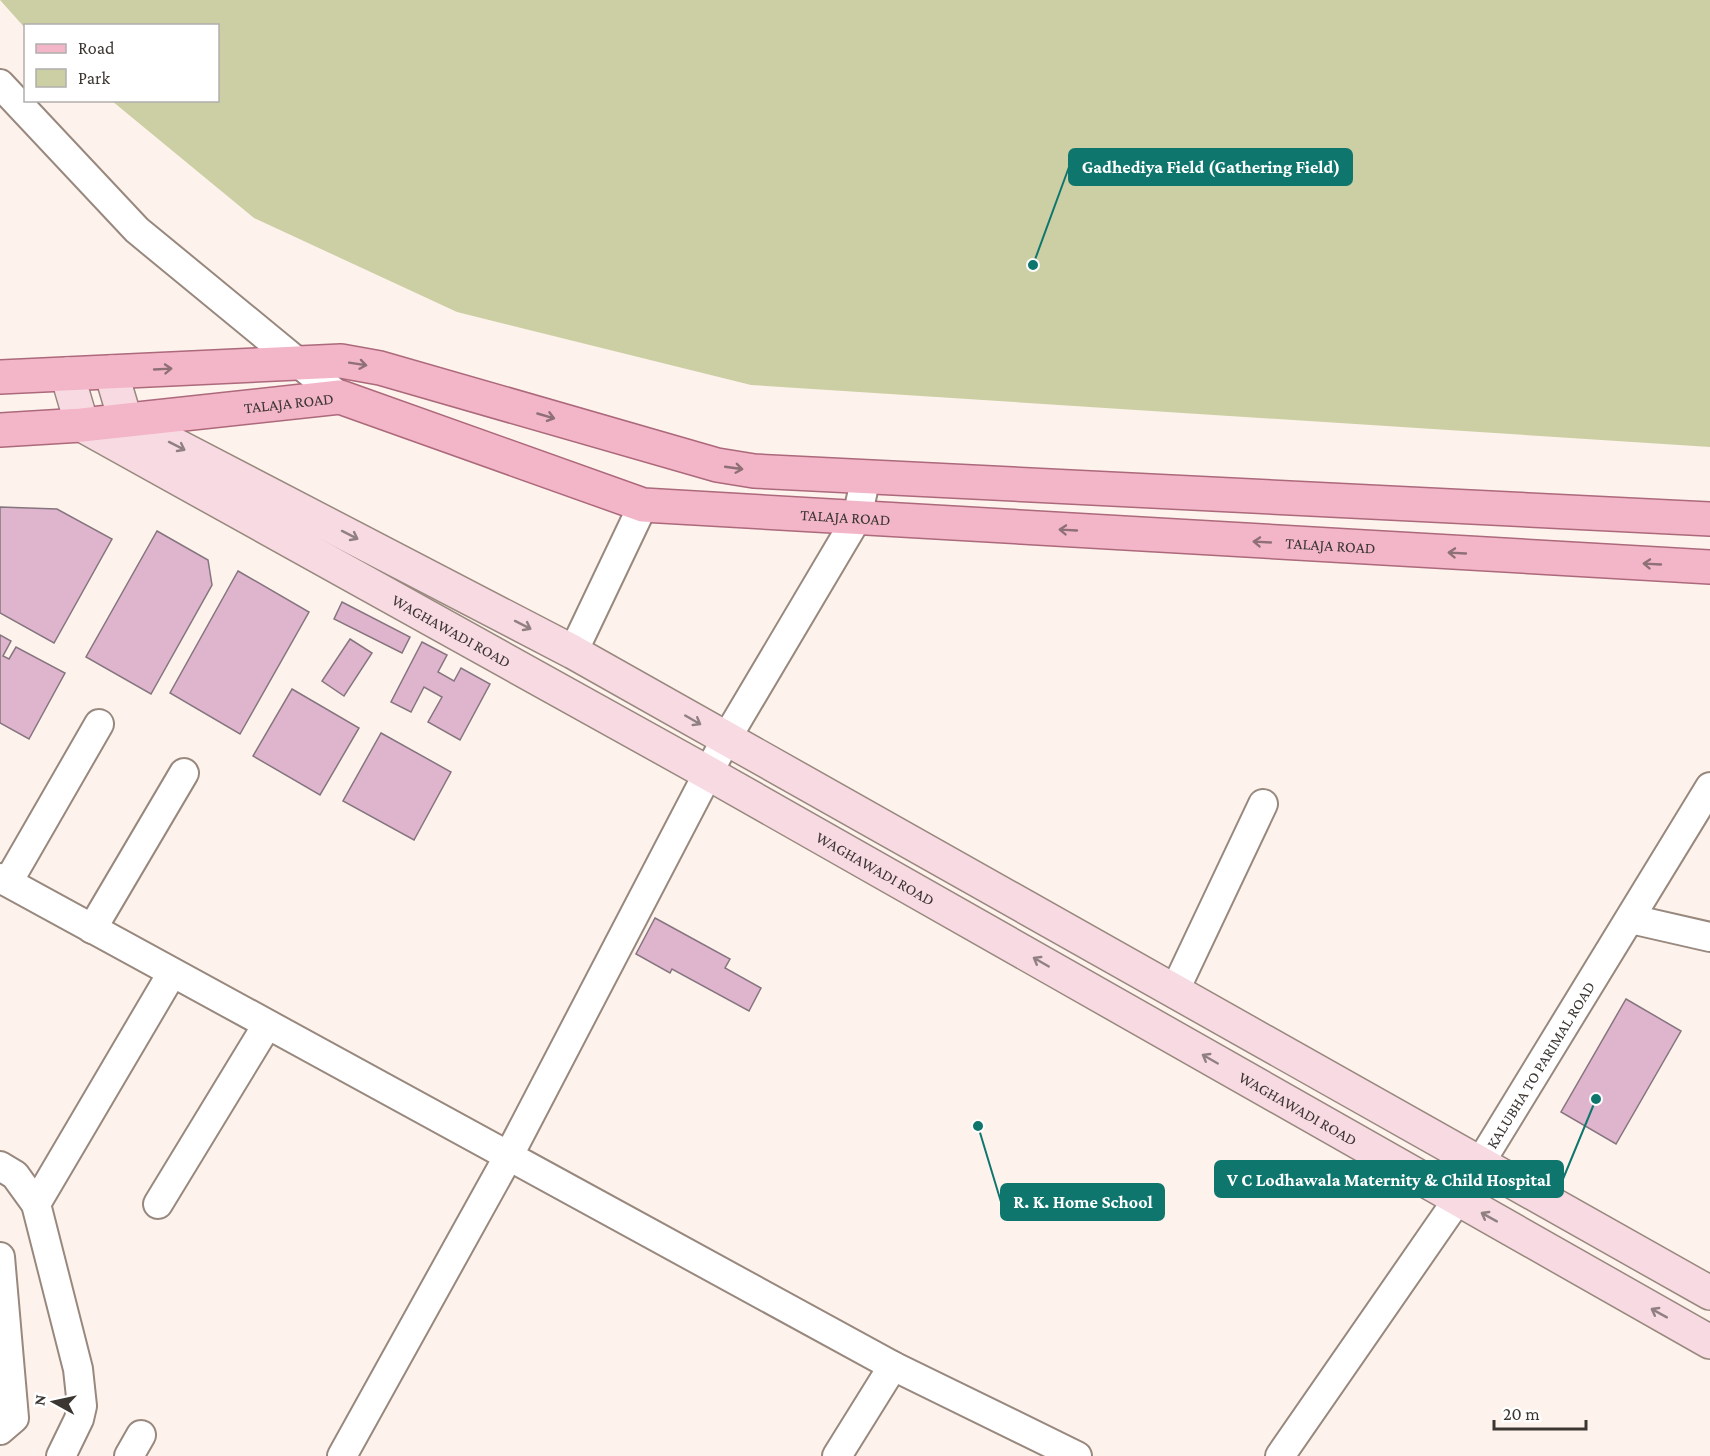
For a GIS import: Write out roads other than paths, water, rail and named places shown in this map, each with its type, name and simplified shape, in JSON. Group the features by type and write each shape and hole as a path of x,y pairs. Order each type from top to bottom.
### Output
{"main road":[{"path":"0,377 341,361 380,368 717,465 754,471 1710,519"},
{"path":"111,372 125,418 573,652 1710,1293"},
{"path":"67,374 82,425"},
{"name":"TALAJA ROAD","path":"0,430 82,425 125,418 340,397 643,505 1710,567"},
{"name":"WAGHAWADI ROAD","path":"82,425 708,773 1710,1342"},
{"path":"1167,536 1172,492"}],"street":[{"path":"0,84 137,230 340,397"},
{"path":"342,1456 508,1157 726,739 857,518 866,476"},
{"path":"573,652 643,505"},
{"path":"99,724 4,880 893,1366 1077,1456"},
{"path":"92,929 184,773"},
{"name":"KALUBHA TO PARIMAL ROAD","path":"1280,1456 1458,1199 1631,920 1710,787"},
{"path":"1174,992 1263,804"},
{"path":"1631,920 1710,937"},
{"path":"36,1204 172,973"},
{"path":"158,1204 267,1025"},
{"path":"0,1166 15,1175 36,1204 78,1370 82,1406 79,1419 61,1456"},
{"path":"0,1257 14,1418 0,1430"},
{"path":"837,1456 893,1366"}],"place":[{"name":"Gadhediya Field (Gathering Field)","path":"1033,265"},
{"name":"V C Lodhawala Maternity & Child Hospital","path":"1596,1099"},
{"name":"R. K. Home School","path":"978,1126"}]}
